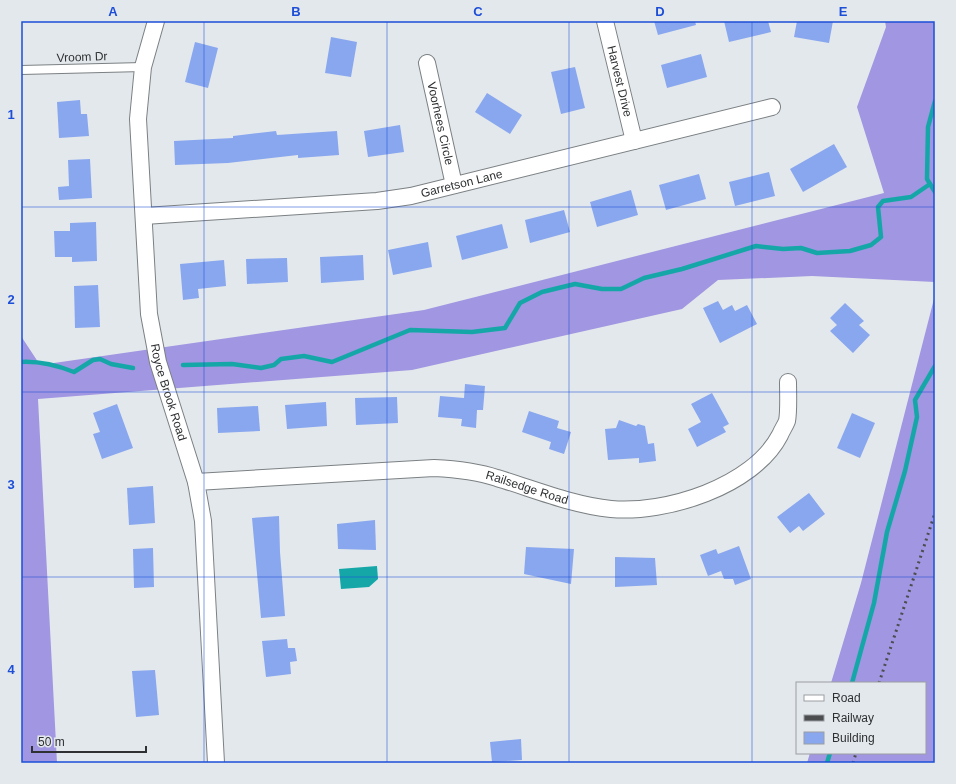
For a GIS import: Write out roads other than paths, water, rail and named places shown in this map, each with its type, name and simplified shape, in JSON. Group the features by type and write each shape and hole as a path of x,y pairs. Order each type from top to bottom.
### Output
{"street":[{"name":"Royce Brook Road","path":"156,21 143,67 138,119 149,314 158,362 196,482 203,522 216,763"},
{"name":"Harvest Drive","path":"605,21 634,141"},
{"name":"Voorhees Circle","path":"427,63 454,185"},
{"name":"Garretson Lane","path":"144,216 377,202 411,196 772,107"},
{"name":"Railsedge Road","path":"196,482 434,468 473,472 495,477 580,503 611,509 644,508 675,503 702,495 731,481 756,464 774,445 787,421 788,382"}],"lane":[{"name":"Vroom Dr","path":"21,70 143,67"}],"water":[{"path":"377,566 378,579 369,587 341,589 339,569"}],"waterway":[{"path":"935,101 928,127 927,179 935,192"},
{"path":"183,365 232,364 261,368 274,365 281,359 304,356 332,362 410,330 472,332 505,328 520,303 542,292 575,284 602,289 621,289 644,278 682,269 756,246 783,249 801,248 817,253 850,251 871,245 881,237 878,207 883,201 911,197 930,184"},
{"path":"21,362 48,364 74,372 93,360 100,359 111,364 133,368"},
{"path":"852,682 874,603 887,532 905,471 917,417 915,400 935,366"},
{"path":"827,763 830,754"}],"railway":[{"path":"879,682 935,513"},
{"path":"853,763 856,754"}]}
